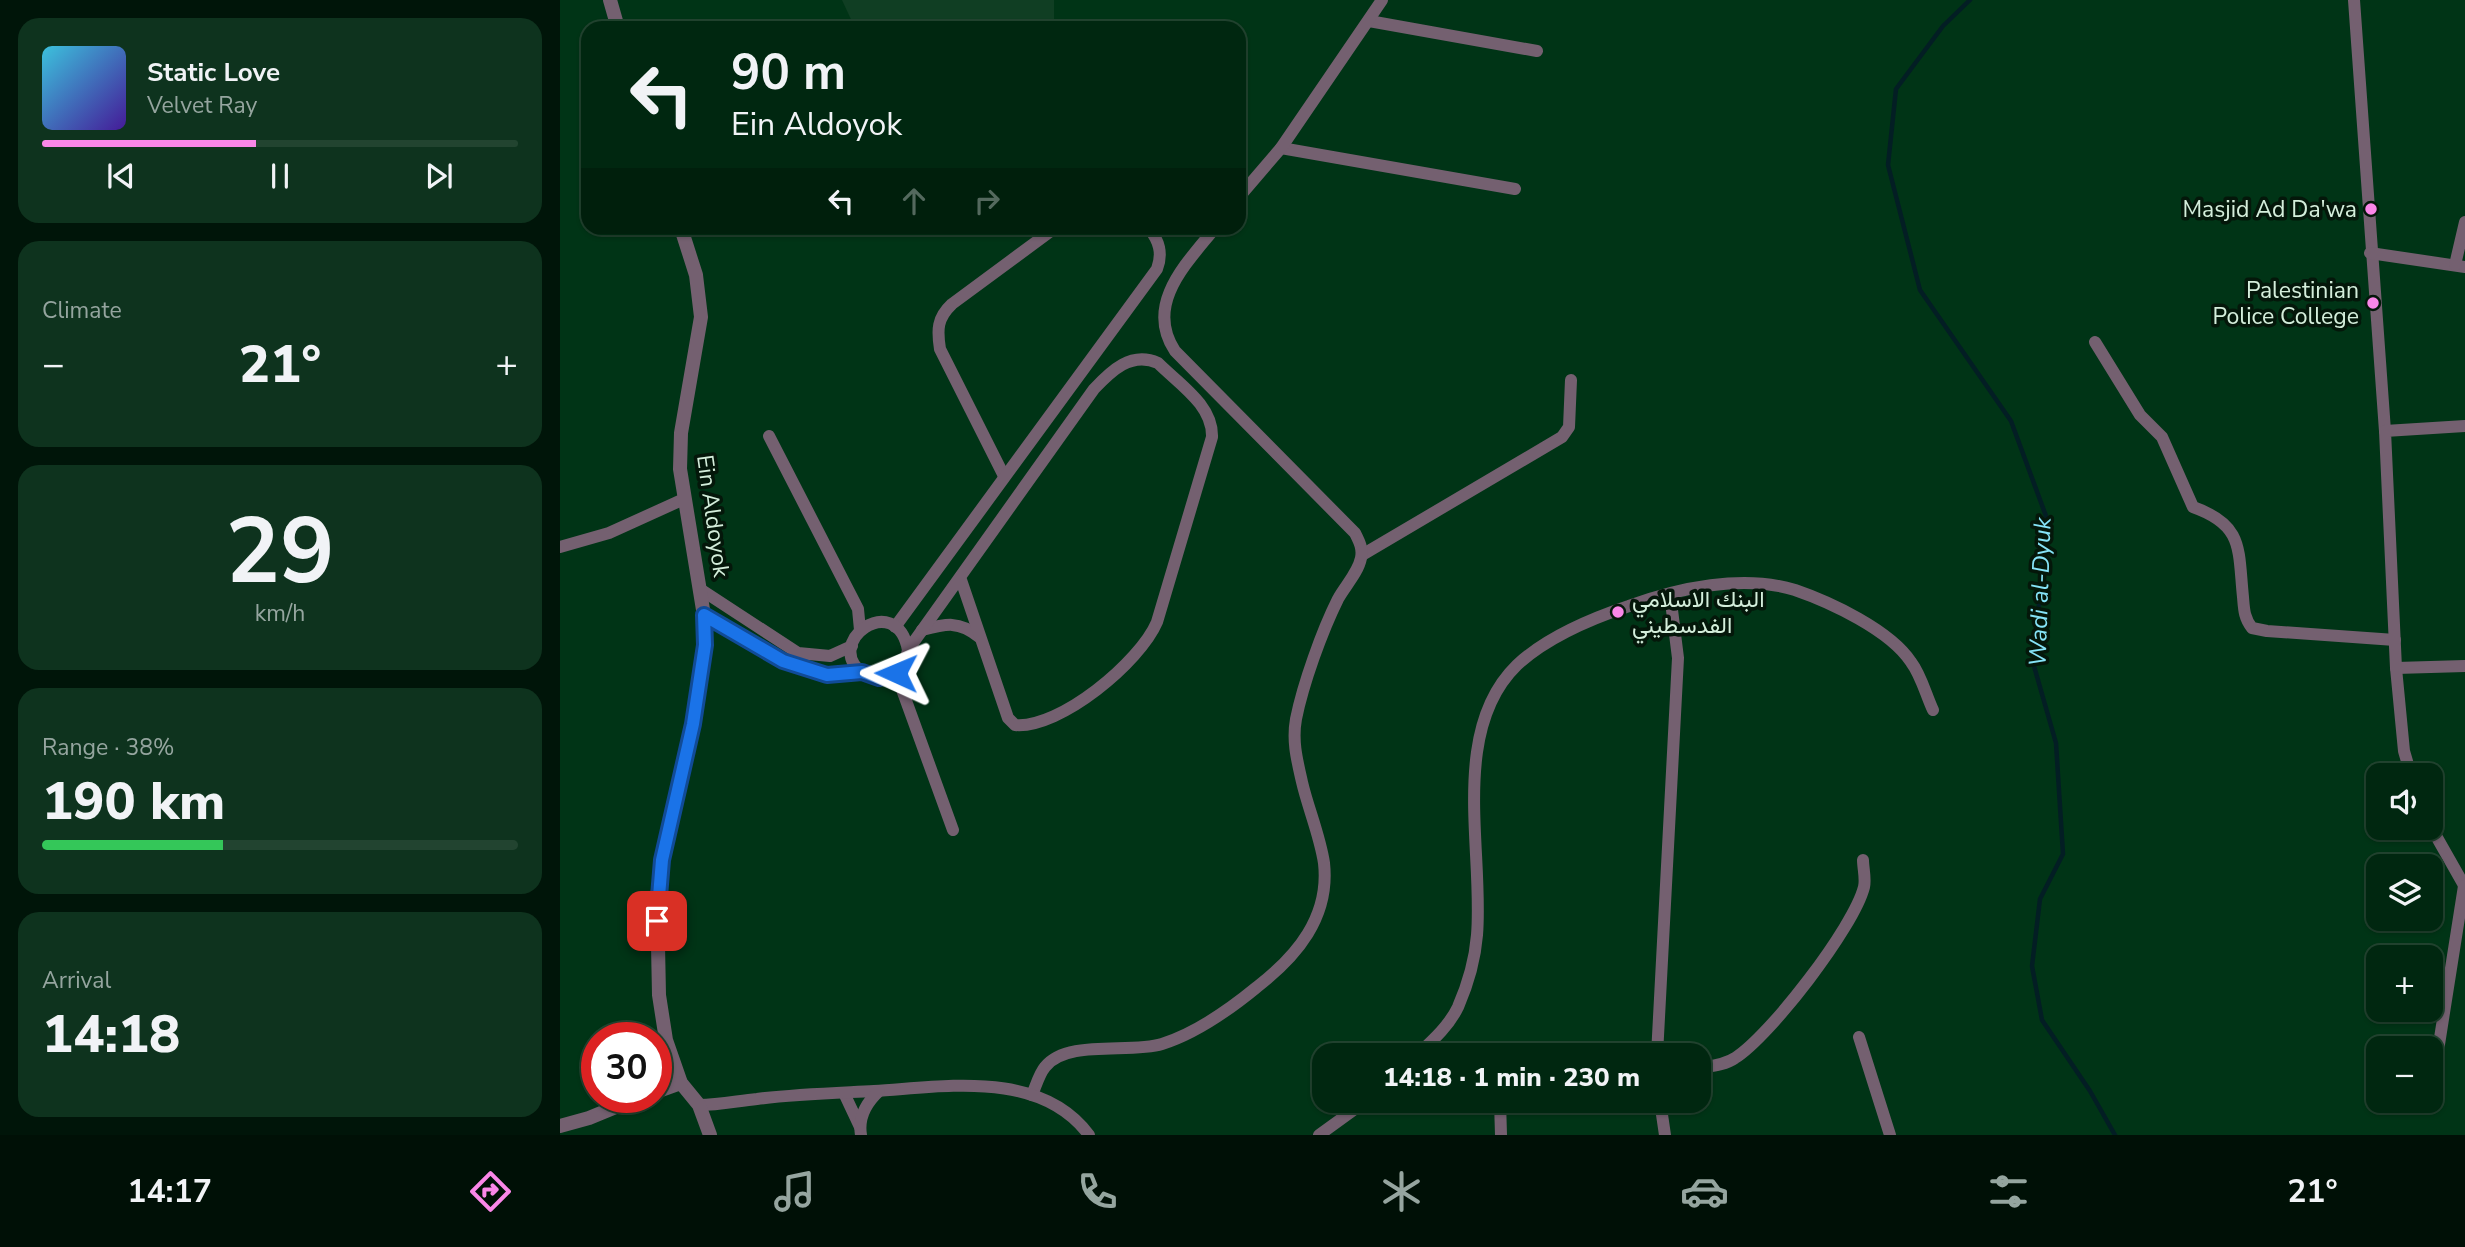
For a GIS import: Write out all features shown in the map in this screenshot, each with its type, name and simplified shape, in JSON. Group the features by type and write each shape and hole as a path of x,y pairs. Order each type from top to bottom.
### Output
{"street":[{"path":"610,0 616,21"},
{"path":"1246,189 1281,148 1382,0"},
{"path":"2354,0 2370,253 2385,431 2396,668 2408,763"},
{"path":"1369,21 1537,51"},
{"path":"1281,148 1516,189"},
{"path":"2370,253 2460,266 2465,222"},
{"name":"Ein Aldoyok","path":"683,235 696,275 701,317 681,433 680,469 704,615 705,645 693,724 662,860 657,897 659,995 666,1040 681,1083 699,1105 710,1135"},
{"path":"1004,475 940,349 937,330 942,313 952,304 1046,235"},
{"path":"895,627 1157,269 1160,244 1154,235"},
{"path":"1210,235 1180,273 1169,295 1164,309 1167,339 1185,361 1355,533 1362,555"},
{"path":"2095,342 2140,415 2162,437 2193,507 2213,514 2234,534 2245,614 2252,628 2395,640"},
{"path":"704,615 783,661 827,675 862,672 879,678 896,673 922,630 1094,389 1110,371 1139,359 1151,360 1158,363 1201,405 1212,426 1212,437 1152,635 1112,677 1075,704 1041,722 1026,726 1015,725 1008,718 960,577"},
{"path":"1032,1095 1044,1068 1059,1057 1083,1050 1134,1049 1160,1044 1187,1034 1257,988 1305,942 1322,900 1324,862 1304,791 1293,738 1325,628 1362,555 1562,437 1569,427 1571,380"},
{"path":"2385,431 2465,426"},
{"path":"769,436 858,609 860,630 852,646 856,665 862,672"},
{"path":"560,547 609,533 684,499"},
{"path":"1429,1043 1457,1008 1474,959 1477,933 1478,740 1484,715 1492,699 1516,667 1556,638 1605,614 1670,594 1703,587 1756,584 1789,588 1817,598 1867,624 1911,661 1933,710"},
{"path":"700,589 798,653 830,656 852,646"},
{"path":"1658,1043 1678,659 1670,594"},
{"path":"860,630 877,622 895,627 902,633 908,650"},
{"path":"922,630 950,623 959,624 979,638"},
{"path":"2396,668 2465,666"},
{"path":"896,673 953,830"},
{"path":"2438,840 2465,887 2441,1036"},
{"path":"1711,1065 1734,1059 1792,1001 1824,958 1858,900 1864,884 1863,860"},
{"path":"1859,1037 1890,1135"},
{"path":"672,1086 681,1083"},
{"path":"699,1105 978,1085 1032,1095 1063,1112 1090,1134"},
{"path":"860,1131 863,1112 878,1091"},
{"path":"844,1093 860,1131"},
{"path":"560,1132 567,1124 597,1113"},
{"path":"1319,1135 1349,1113"},
{"path":"1500,1113 1501,1135"},
{"path":"1662,1113 1665,1135"}],"shaded area":[{"path":"842,0 1054,0 1054,21 852,21"}],"waterway":[{"name":"Wadi al-Dyuk","path":"1970,0 1943,26 1896,89 1888,165 1920,290 2011,421 2046,516 2034,666 2056,743 2063,854 2040,899 2032,966 2042,1020 2090,1091 2115,1135"}],"place":[{"name":"Masjid Ad Da'wa","path":"2371,209"},
{"name":"Palestinian Police College","path":"2373,303"},
{"name":"البنك الاسلامي الفدسطيني","path":"1618,612"}],"route":[{"path":"657,921 662,860 693,724 705,645 704,615 783,661 827,675 862,672 879,678 896,673"}]}
